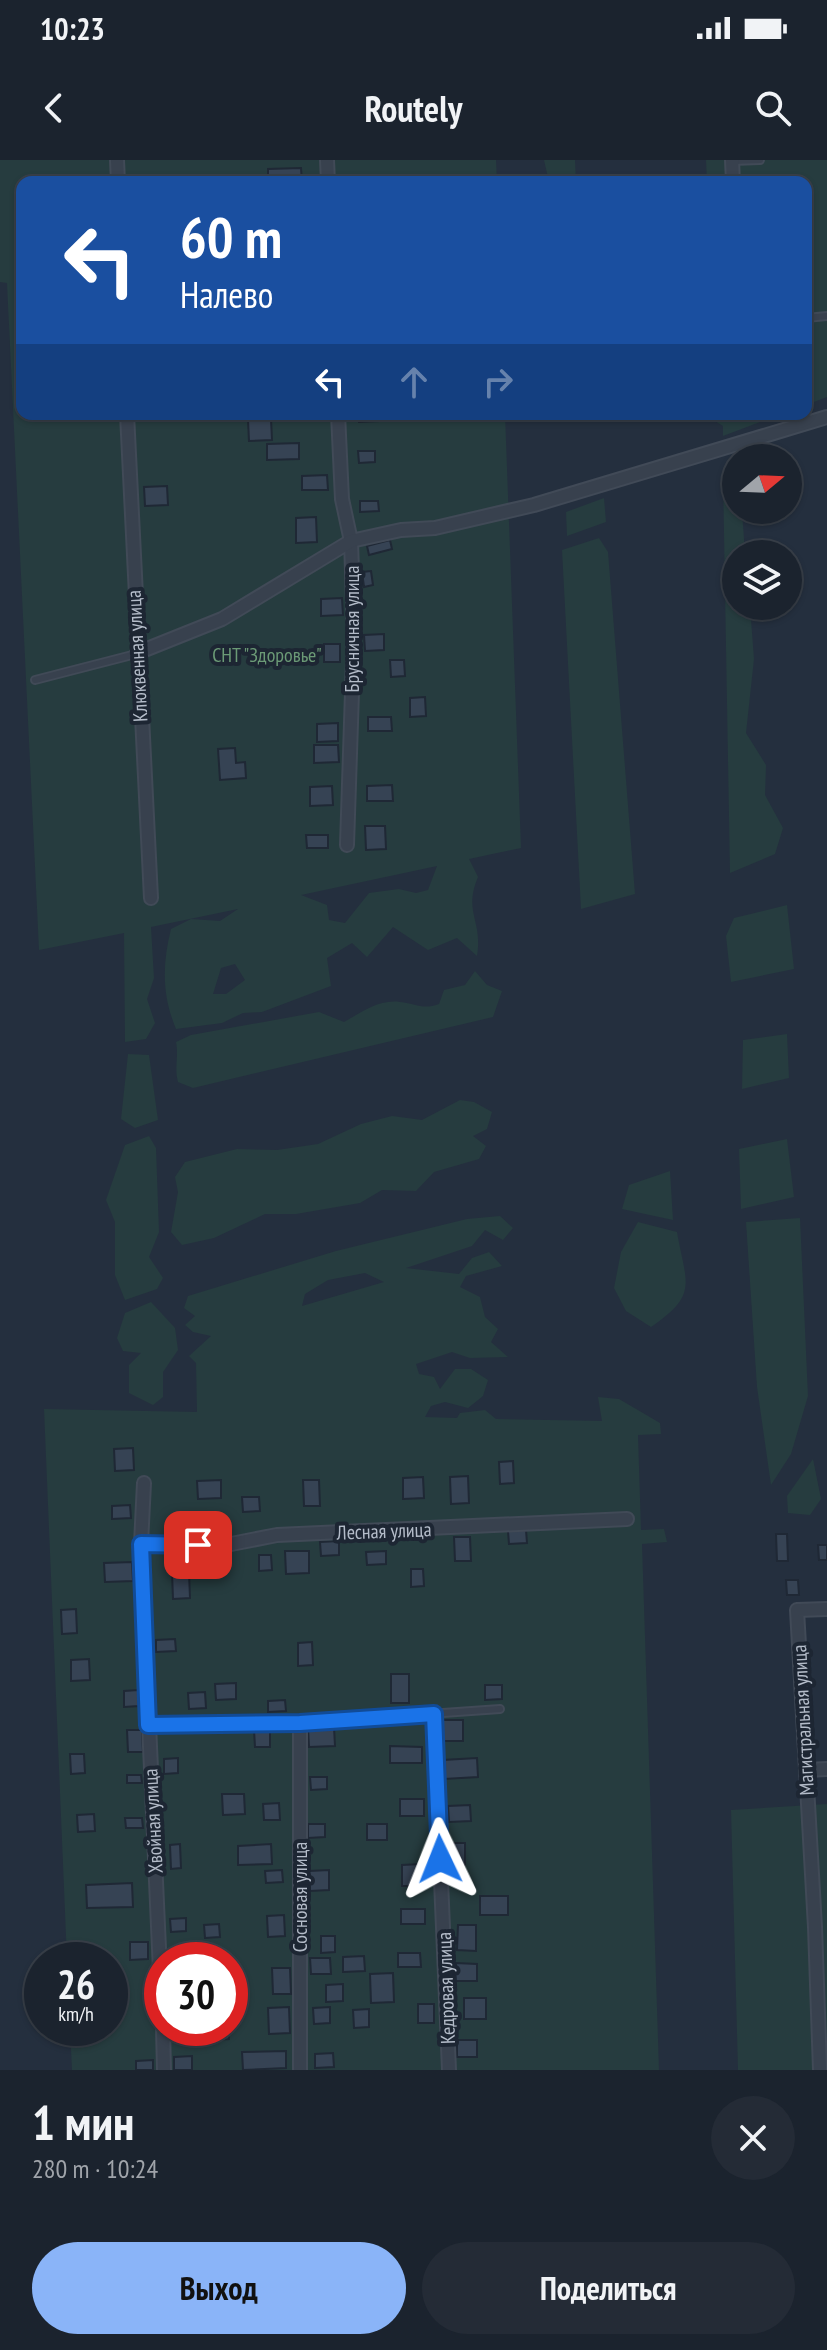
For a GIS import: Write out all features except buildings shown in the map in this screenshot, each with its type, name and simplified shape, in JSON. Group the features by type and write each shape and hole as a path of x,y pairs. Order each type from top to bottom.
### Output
{"street":[{"path":"137,653 222,619 351,541 401,530 435,528 534,505 827,417"},
{"name":"Клюквенная улица","path":"127,420 151,898"},
{"name":"Брусничная улица","path":"338,420 342,499 351,541 354,631 347,845"},
{"path":"788,420 791,428"},
{"name":"Хвойная улица","path":"144,1483 141,1544 158,1942"},
{"name":"Лесная улица","path":"141,1544 226,1545 277,1535 627,1519"},
{"name":"Магистральная улица","path":"820,2070 821,1927 806,1770 797,1610 827,1609"},
{"name":"Кедровая улица","path":"434,1714 449,2070"},
{"name":"Сосновая улица","path":"300,1723 300,2070"},
{"path":"806,1770 827,1769"},
{"path":"163,2046 164,2070"}],"lane":[{"path":"732,161 760,160"},
{"path":"35,680 137,653"},
{"path":"148,1725 300,1723 500,1709"}],"green space":[{"name":"СНТ \"Здоровье\"","path":"0,160 496,160 497,176 16,176 16,420 505,420 521,848 469,859 478,877 472,899 478,934 477,956 457,938 428,950 393,927 367,957 352,943 327,958 331,986 262,1012 243,1013 222,1023 176,1029 165,980 171,929 191,919 220,921 238,909 151,927 154,978 147,999 155,1023 146,1039 125,1042 124,933 39,950 7,283 0,282","holes":["437,866 428,890 416,893 399,889 369,893 345,923 329,920 327,905 301,895","235,964 245,980 226,994 213,994 221,968"]},
{"path":"544,160 575,160 576,176 548,176"},
{"path":"706,160 827,160 827,397 812,403 812,176 707,176"},
{"path":"765,420 723,436 723,426 715,421"},
{"path":"604,498 606,522 567,536 566,512"},
{"path":"724,524 743,524 744,540 724,540"},
{"path":"599,538 608,552 635,894 581,909 562,550"},
{"path":"726,620 751,620 754,659 746,733 766,765 765,795 783,828 775,854 730,873"},
{"path":"787,905 794,969 731,982 726,936 734,918"},
{"path":"475,971 487,985 502,991 493,1017 193,1088 178,1082 176,1042 191,1035 319,1012 344,1022 385,1002 433,1006 439,1004 444,990 465,985"},
{"path":"787,1034 789,1078 742,1089 743,1040"},
{"path":"128,1054 149,1055 158,1120 135,1128 121,1119"},
{"path":"460,1100 474,1102 492,1112 487,1129 473,1136 486,1146 479,1159 434,1172 416,1191 382,1190 360,1203 296,1214 265,1214 214,1238 182,1245 171,1232 178,1192 175,1177 185,1162 237,1149 277,1150 318,1144 361,1124 392,1116 422,1120"},
{"path":"149,1136 156,1148 159,1232 149,1257 163,1278 157,1289 125,1300 115,1275 115,1222 106,1200 125,1145"},
{"path":"787,1139 794,1197 741,1209 739,1149"},
{"path":"670,1171 673,1220 622,1209 629,1185"},
{"path":"500,1216 513,1228 503,1240 485,1230 472,1246 406,1268 459,1274 472,1258 489,1252 502,1266 466,1276 460,1287 480,1297 485,1317 498,1329 491,1342 508,1357 470,1358 452,1352 416,1364 419,1374 434,1377 440,1389 455,1369 471,1369 488,1380 483,1396 468,1408 445,1402 431,1406 425,1417 457,1418 460,1413 485,1410 496,1419 602,1421 598,1397 619,1399 660,1423 661,1434 638,1435 641,1530 664,1529 667,1542 642,1544 659,2070 72,2070 71,2046 128,2046 128,1942 66,1942 44,1409 197,1412 196,1363 189,1356 211,1336 193,1332 185,1325 195,1316 184,1308 188,1296 336,1251 467,1219","holes":["365,1273 384,1282 302,1306 305,1294 328,1280"]},
{"path":"800,1218 808,1396 791,1454 771,1485 757,1387 746,1222"},
{"path":"638,1222 677,1232 685,1276 683,1296 677,1306 651,1327 626,1311 614,1288 621,1252"},
{"path":"151,1302 175,1328 178,1350 163,1372 163,1397 153,1405 129,1393 129,1365 141,1353 123,1351 117,1338 125,1313"},
{"path":"813,1459 821,1499 810,1515 788,1513 787,1496"},
{"path":"827,1804 827,2070 738,2070 731,1810"}],"route":[{"path":"198,1545 141,1544 148,1725 300,1723 434,1714 440,1859"}]}
